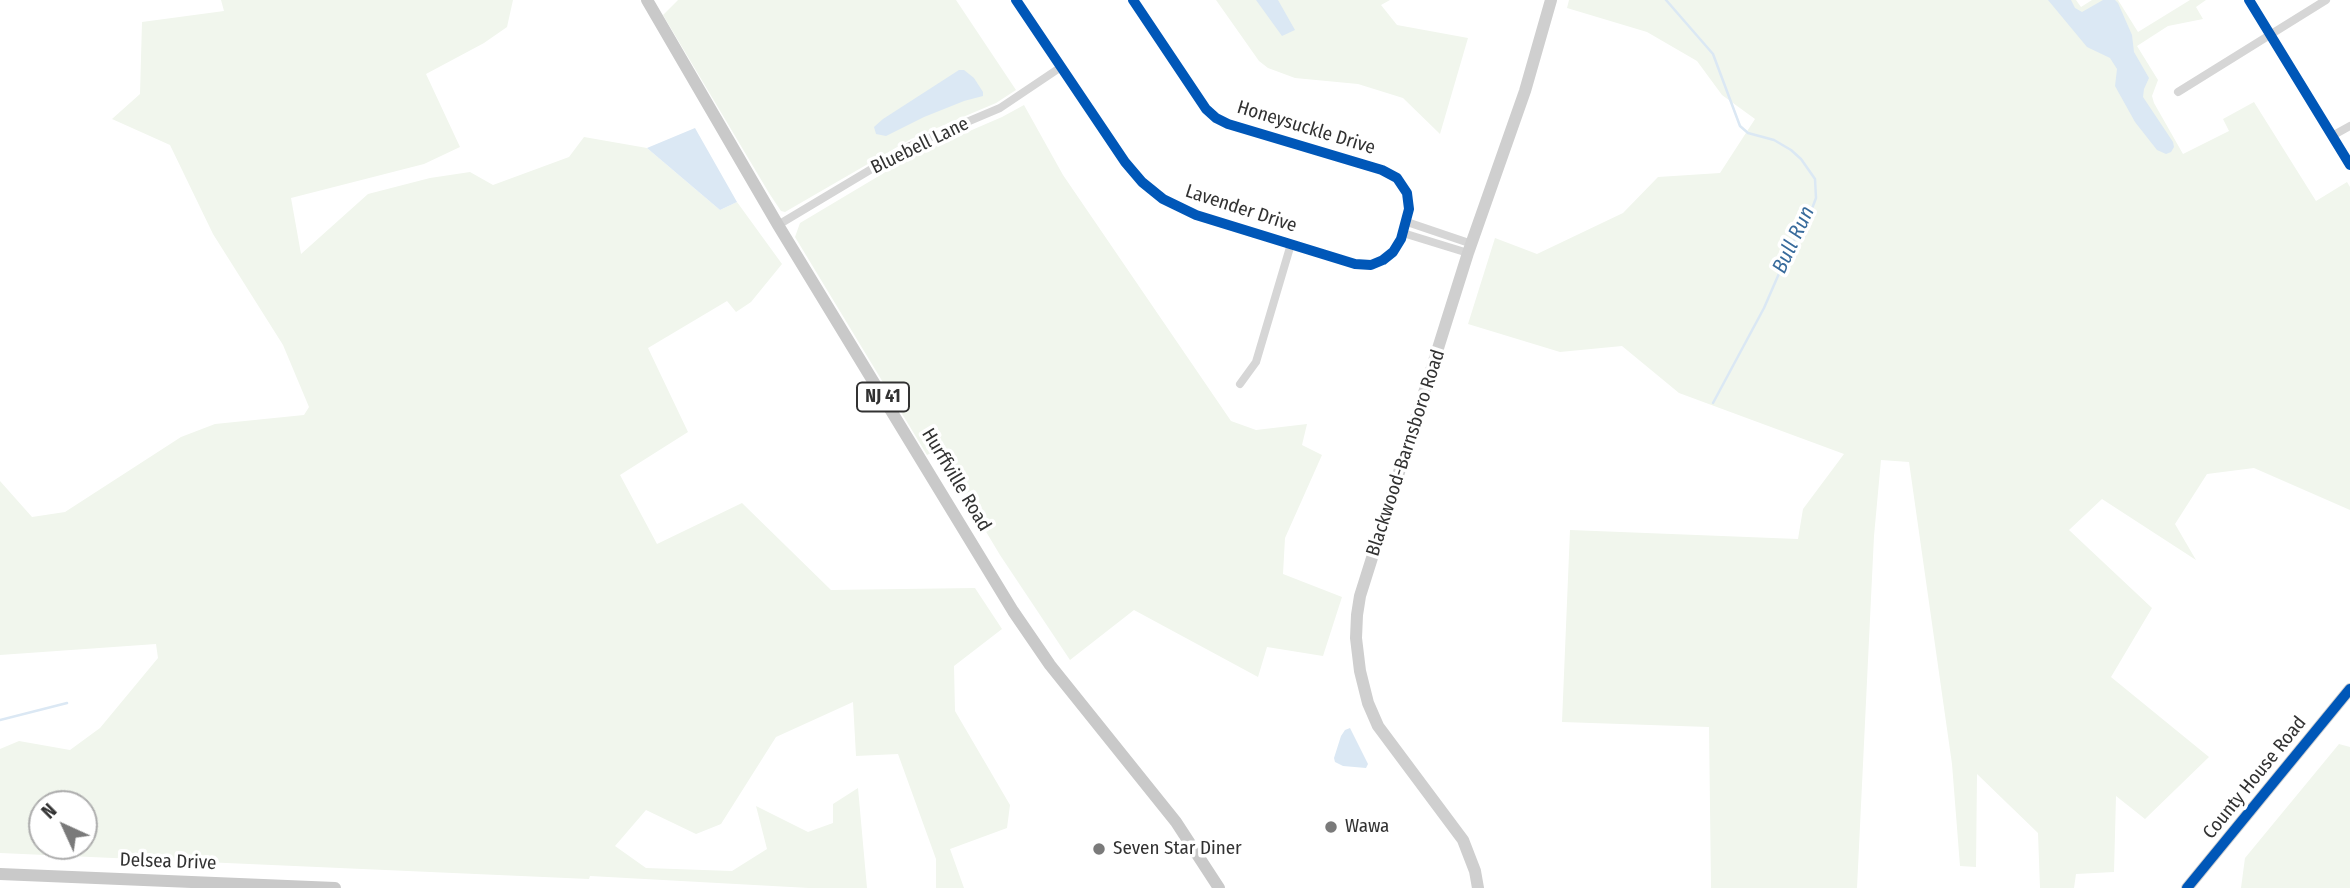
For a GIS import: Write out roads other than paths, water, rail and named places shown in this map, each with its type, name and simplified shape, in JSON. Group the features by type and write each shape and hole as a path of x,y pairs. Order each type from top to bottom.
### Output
{"main road":[{"name":"Hurffville Road","path":"647,0 778,225 1013,611 1050,665 1176,822 1219,888"},
{"name":"Blackwood-Barnsboro Road","path":"1478,888 1475,871 1463,840 1378,726 1368,704 1356,638 1360,596 1470,249 1525,91 1551,0"},
{"name":"County House Road","path":"2187,888 2350,689"},
{"name":"Delsea Drive","path":"0,874 335,888"}],"street":[{"path":"1018,3 1029,0"},
{"name":"Honeysuckle Drive","path":"1133,0 1211,114 1228,124 1391,173 1400,182 1408,197 1406,222"},
{"path":"2249,0 2350,165"},
{"path":"2178,92 2326,0"},
{"name":"Lavender Drive","path":"1018,3 1130,169 1156,194 1190,213 1355,264 1371,265 1388,257 1398,245 1406,222"},
{"name":"Bluebell Lane","path":"778,225 907,148 1000,107 1061,67"},
{"path":"2332,136 2350,126"},
{"path":"1406,222 1470,249"},
{"path":"1403,233 1470,249"},
{"path":"1240,384 1256,362 1291,244"}],"waterway":[{"name":"Bull Run","path":"1666,0 1713,54 1740,126 1748,133 1774,140 1791,150 1815,179 1816,198 1813,206 1791,246 1764,308 1713,403"},
{"path":"0,720 67,703"}],"place":[{"name":"Wawa","path":"1331,827"},
{"name":"Seven Star Diner","path":"1099,849"}]}
